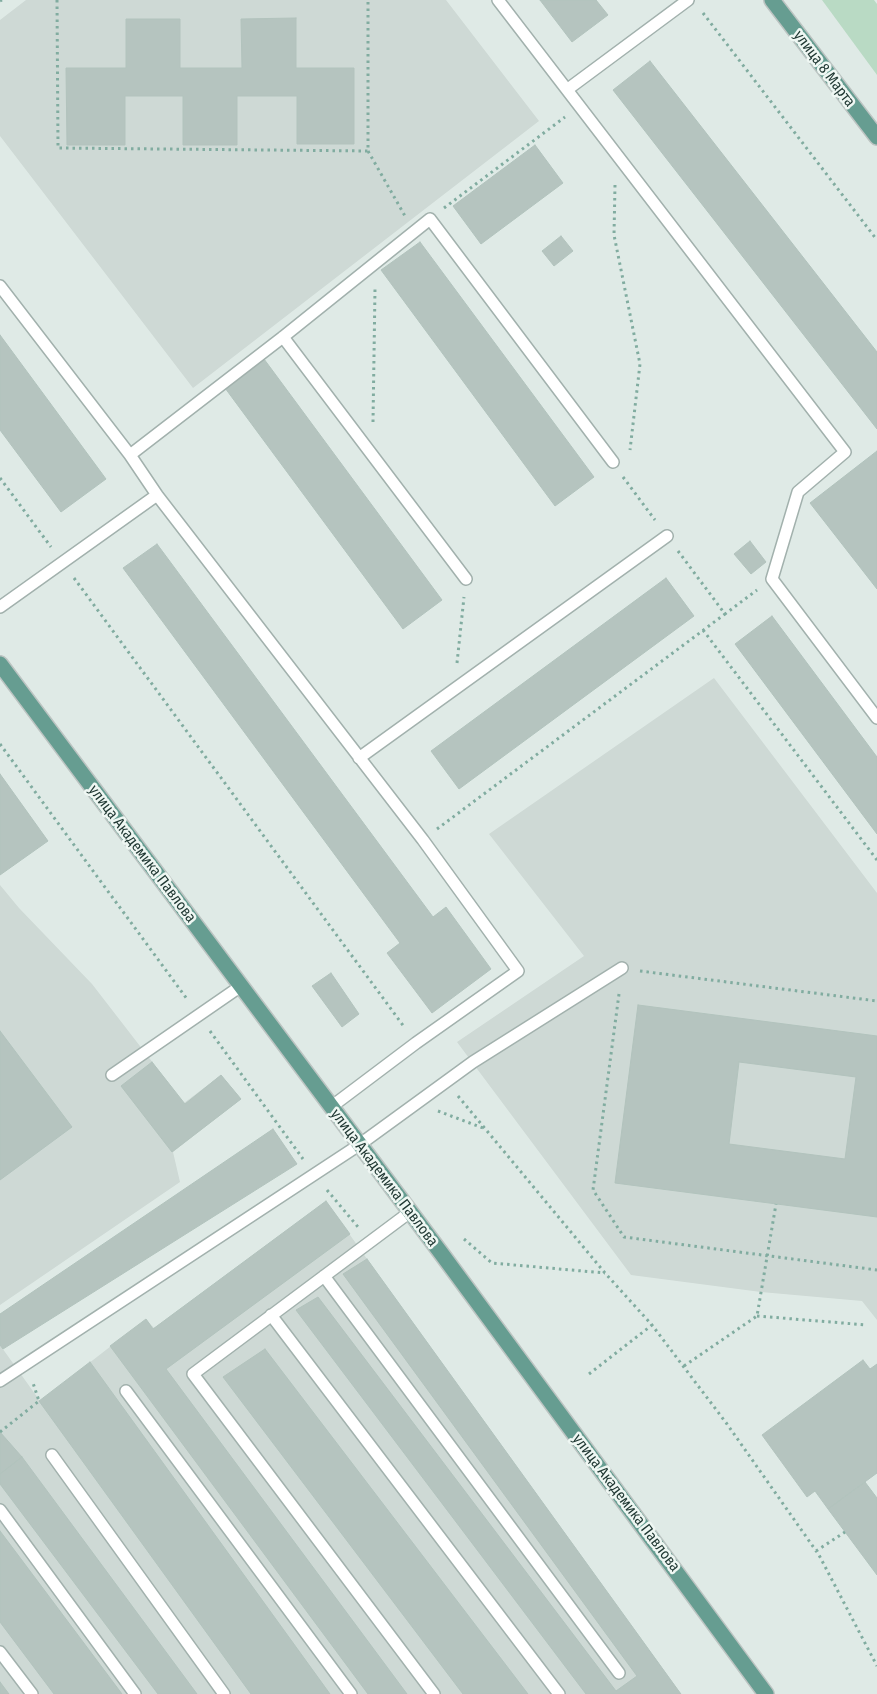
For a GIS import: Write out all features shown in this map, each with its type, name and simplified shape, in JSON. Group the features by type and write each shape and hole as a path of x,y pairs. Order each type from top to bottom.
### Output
{"main road":[{"name":"улица 8 Марта","path":"772,0 877,138"},
{"name":"улица Академика Павлова","path":"0,664 410,1212 766,1694"}],"lane":[{"path":"498,0 845,452 798,492 772,579 877,718"},
{"path":"568,89 688,0"},
{"path":"130,455 283,337 430,219 613,462"},
{"path":"0,286 130,455 157,496 422,840 518,971 331,1107"},
{"path":"283,337 466,579"},
{"path":"0,607 157,496"},
{"path":"359,758 667,536"},
{"path":"0,1381 359,1145 473,1062 622,968"},
{"path":"112,1075 241,986"},
{"path":"410,1212 193,1374 434,1694"},
{"path":"324,1276 619,1673"},
{"path":"271,1315 559,1694"},
{"path":"126,1391 351,1694"},
{"path":"52,1455 224,1694"},
{"path":"0,1510 135,1694"},
{"path":"0,1652 32,1694"}],"path":[{"path":"57,0 58,148 368,151"},
{"path":"368,0 368,151 414,231"},
{"path":"699,8 877,240"},
{"path":"430,219 580,105"},
{"path":"616,153 614,235 640,364 630,451"},
{"path":"373,456 376,263"},
{"path":"613,462 725,614"},
{"path":"626,480 627,471"},
{"path":"454,690 466,579"},
{"path":"422,840 772,579"},
{"path":"703,630 877,860"},
{"path":"0,744 314,1174 370,1242"},
{"path":"877,1001 622,968 593,1190 624,1237 877,1270"},
{"path":"416,1103 484,1128"},
{"path":"757,1316 776,1204"},
{"path":"464,1239 492,1263 605,1273"},
{"path":"684,1366 757,1316 866,1324"},
{"path":"589,1374 652,1325"},
{"path":"0,1432 40,1401 26,1364"},
{"path":"816,1551 844,1532"}],"shaded area":[{"path":"26,0 446,0 539,121 193,388 0,136 0,20"},
{"path":"714,678 877,893 877,1320 862,1301 761,1292 631,1275 457,1042 584,956 489,834"},
{"path":"0,885 19,908 92,984 184,1103 221,1075 241,1099 173,1152 180,1182 0,1305"},
{"path":"326,1201 681,1694 0,1694 0,1345 40,1401 146,1319 154,1328"}],"green space":[{"path":"822,0 874,0 877,4 877,75"}],"building":[{"path":"540,0 596,0 608,15 572,42"},
{"path":"296,18 296,68 354,68 354,144 297,144 297,96 237,96 237,145 183,145 183,96 125,96 125,145 67,145 66,68 126,68 126,19 180,19 180,68 242,68 241,19"},
{"path":"650,61 877,352 877,429 613,90"},
{"path":"535,145 563,183 481,244 453,206"},
{"path":"561,236 573,251 554,266 542,251"},
{"path":"420,242 594,477 555,506 381,270"},
{"path":"0,335 106,479 61,512 0,430"},
{"path":"264,359 442,600 403,629 225,388"},
{"path":"877,451 877,589 810,503"},
{"path":"750,541 766,562 751,574 734,554"},
{"path":"157,544 433,917 446,907 491,969 432,1013 387,953 400,943 123,568"},
{"path":"666,578 694,616 459,789 431,751"},
{"path":"772,616 877,757 877,834 735,644"},
{"path":"0,774 48,841 0,875"},
{"path":"331,973 359,1014 342,1027 312,986"},
{"path":"638,1005 877,1036 877,1217 615,1183","holes":["739,1062 856,1077 845,1159 729,1144"]},
{"path":"0,1031 72,1127 0,1180"},
{"path":"152,1062 185,1104 221,1075 241,1099 172,1152 121,1086"},
{"path":"273,1129 297,1164 3,1349 0,1345 0,1314"},
{"path":"326,1201 350,1234 166,1369 407,1694 368,1694 110,1346 146,1319 153,1329"},
{"path":"367,1259 681,1694 586,1694 296,1310 318,1297 616,1691 637,1676 343,1274"},
{"path":"265,1349 528,1694 463,1694 223,1377"},
{"path":"863,1360 870,1369 877,1364 877,1473 828,1509 815,1491 807,1497 762,1435"},
{"path":"90,1362 330,1694 251,1694 39,1401"},
{"path":"0,1432 22,1457 0,1474"},
{"path":"22,1457 197,1694 158,1694 0,1484 0,1474"},
{"path":"865,1482 877,1498 877,1575 828,1509"},
{"path":"0,1531 122,1694 54,1694 0,1622"},
{"path":"0,1682 9,1694 0,1694"}]}
